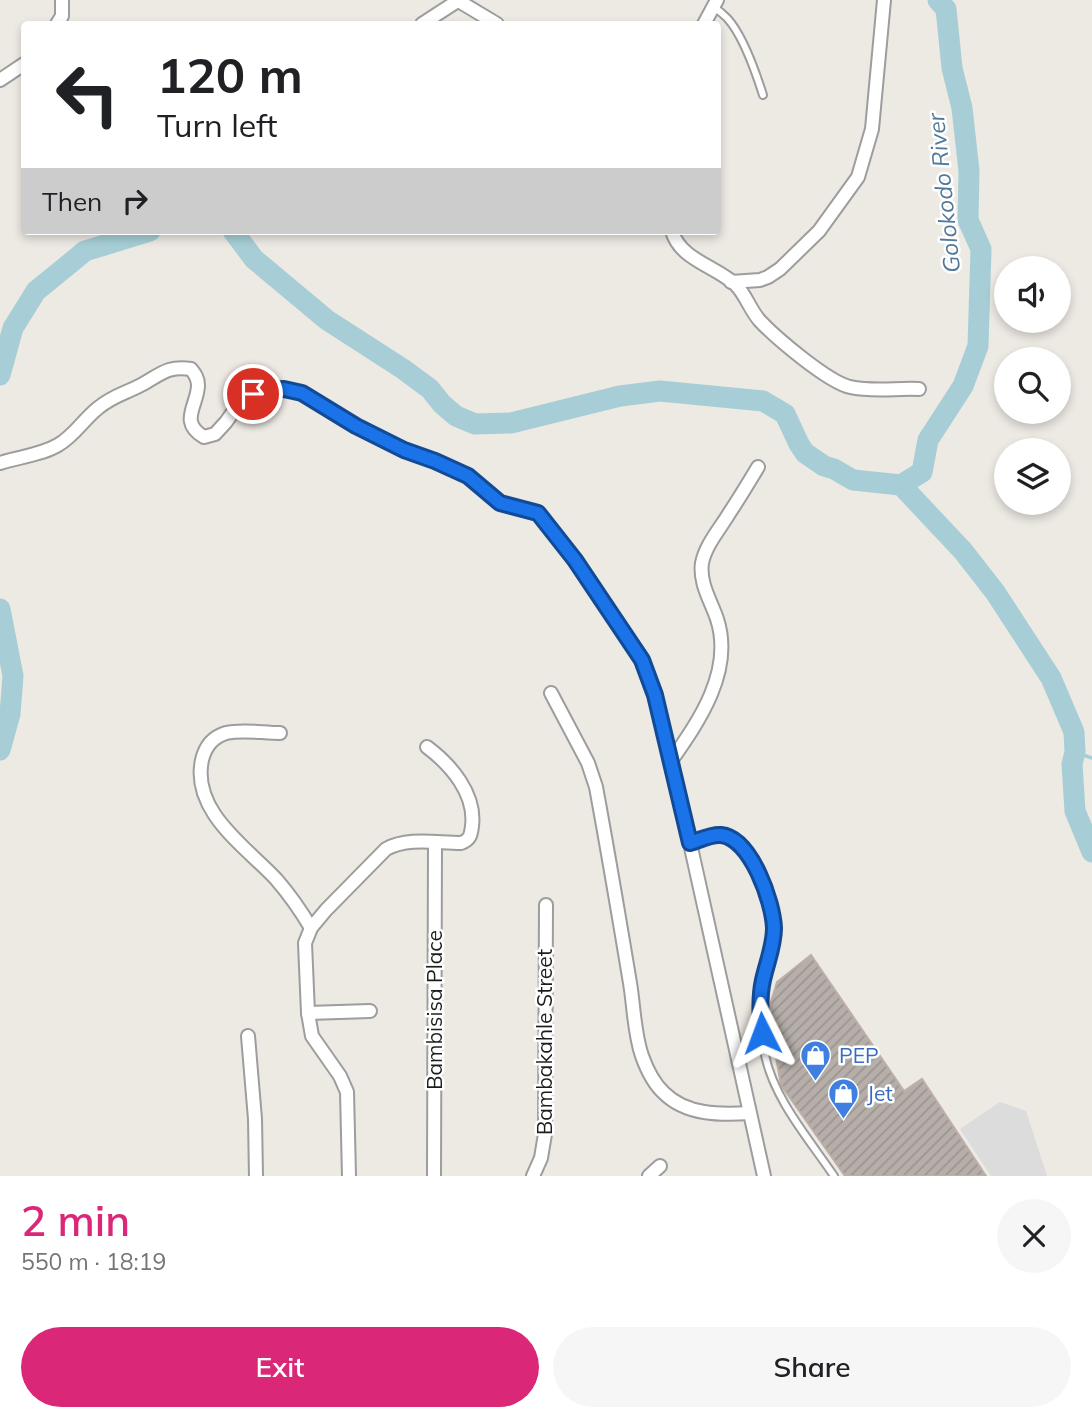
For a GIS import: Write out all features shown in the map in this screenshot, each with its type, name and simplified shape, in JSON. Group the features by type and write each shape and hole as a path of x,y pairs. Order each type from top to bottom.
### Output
{"street":[{"path":"59,21 62,16 62,0"},
{"path":"426,21 458,0 492,21"},
{"path":"731,282 760,280 780,269 819,231 858,177 872,129 884,0"},
{"path":"706,21 715,4"},
{"path":"0,80 21,66"},
{"path":"674,235 689,255 743,293 761,322 838,383 850,387 885,390 919,389"},
{"path":"0,463 57,446 76,431 94,410 113,396 140,385 163,371 179,367 191,369 197,377 199,387 190,413 191,424 197,433 204,437 215,434 238,405 253,394 284,389 302,393 356,426 404,450 468,476 500,503 538,513 575,560 642,660 655,695 764,1176"},
{"path":"671,761 698,723 720,664 721,635 702,578 703,560 714,535 758,467"},
{"path":"551,693 588,764 596,787 631,986 637,1037 649,1073 665,1095 680,1104 703,1112 724,1115 750,1113"},
{"path":"280,733 229,732 218,736 203,754 201,779 213,811 226,829 277,880 311,928"},
{"path":"349,1176 347,1092 340,1076 312,1036 308,1013 305,952 307,935 350,884 386,849 400,843 465,842 470,837 473,819 470,804 460,782 443,759 427,747"},
{"name":"Bambisisa Place","path":"434,1176 435,843"},
{"name":"Bambakahle Street","path":"533,1176 541,1158 545,1134 546,905"},
{"path":"308,1013 370,1012"},
{"path":"248,1036 255,1119 256,1176"},
{"path":"649,1176 660,1166"}],"lane":[{"path":"715,4 735,30 754,68 763,95"},
{"path":"690,843 711,836 722,835 732,839 749,856 768,897 773,911 773,943 759,1003 766,1056 777,1090 834,1176"}],"shaded area":[{"path":"1000,1102 1026,1111 1047,1176 991,1176 960,1129"}],"building":[{"path":"811,955 904,1091 922,1079 986,1176 845,1176 781,1085 768,1012 777,982"}],"waterway":[{"name":"Golokodo River","path":"901,485 922,472 928,440 963,386 978,346 981,249 968,220 969,171 962,108 952,68 946,9 938,0"},
{"path":"0,375 13,328 36,291 85,251 137,235"},
{"path":"236,235 254,259 327,320 430,389 456,416 475,424 511,423 620,396 660,391 763,401 785,414 805,453 824,466 853,480 901,485 963,551 995,592 1051,678 1074,732 1075,752 1072,764 1075,811 1092,852"},
{"path":"0,609 13,676 10,714 0,750"},
{"path":"1075,752 1092,758"}],"place":[{"name":"PEP","path":"816,1083"},
{"name":"Jet","path":"844,1121"}],"route":[{"path":"253,394 284,389 302,393 356,426 404,450 468,476 500,503 538,513 575,560 642,660 655,695 690,843 711,836 722,835 732,839 749,856 758,873 773,911 774,928 771,956 759,1003 762,1033"}]}
